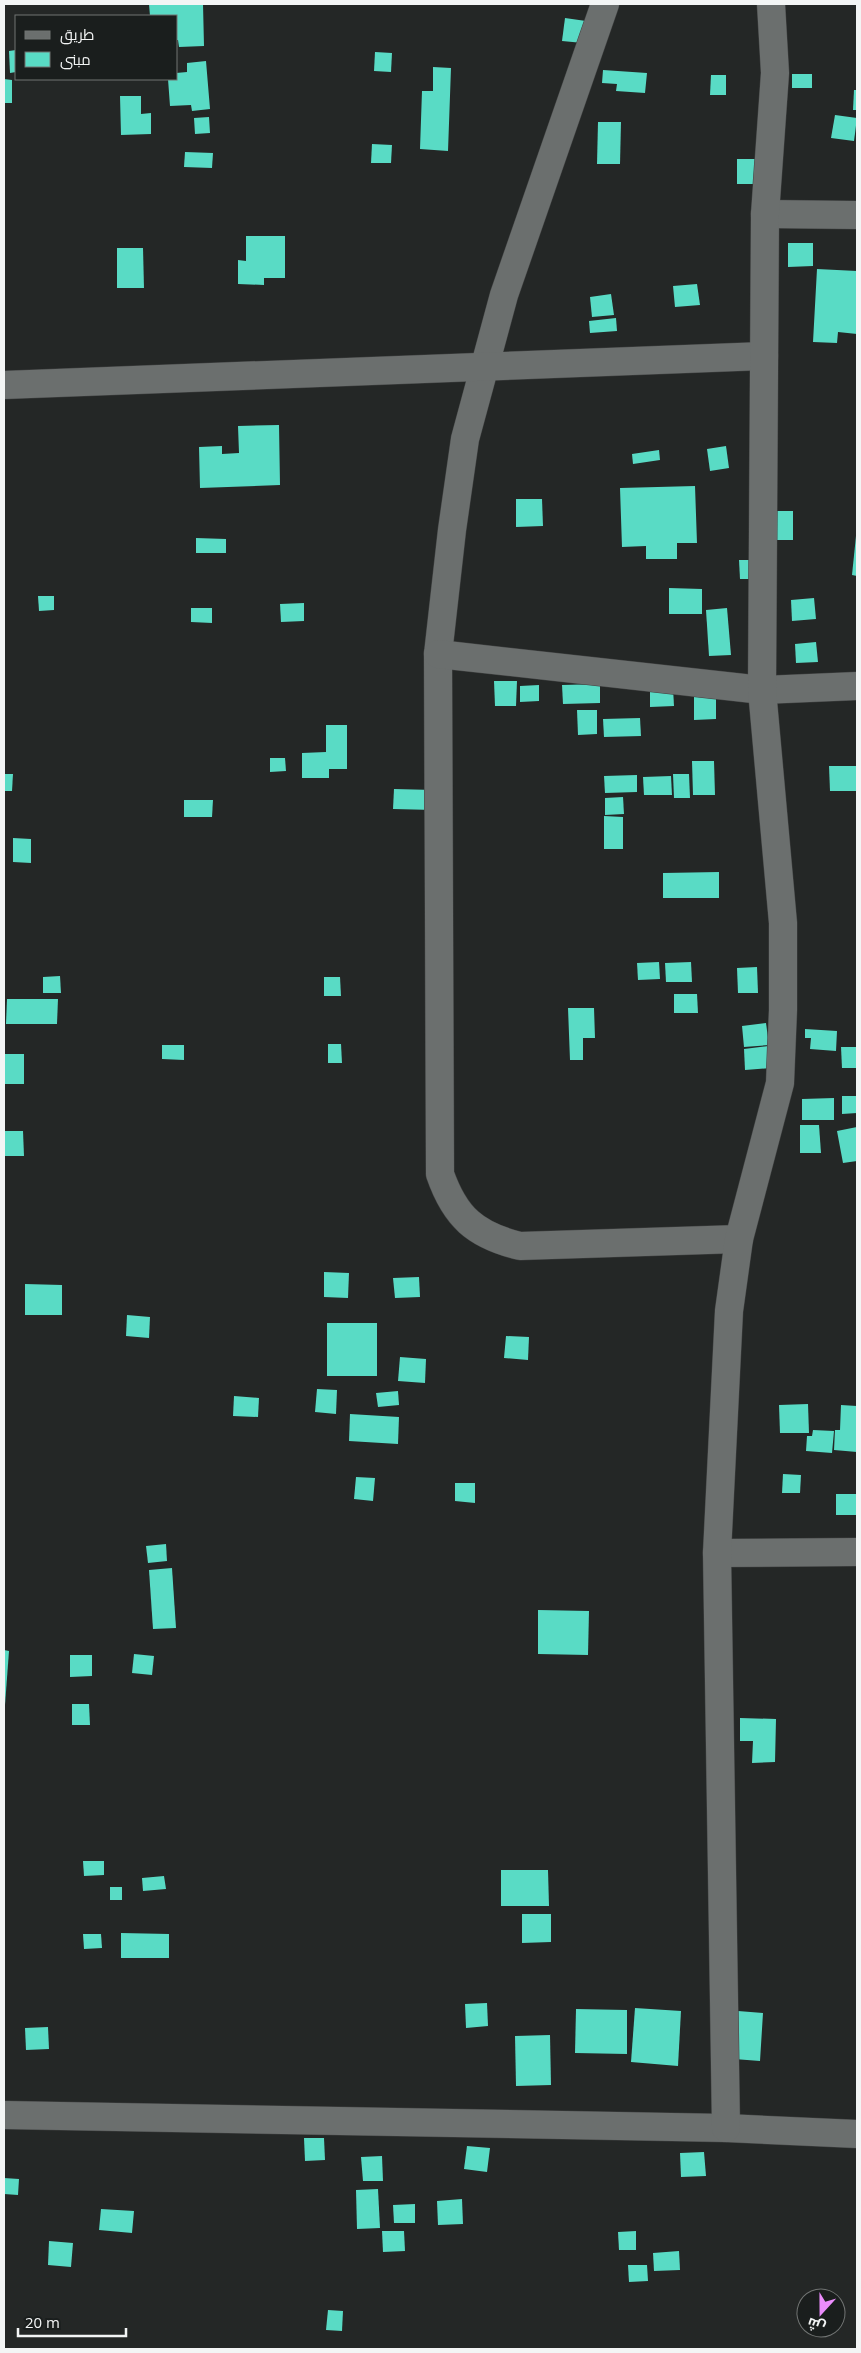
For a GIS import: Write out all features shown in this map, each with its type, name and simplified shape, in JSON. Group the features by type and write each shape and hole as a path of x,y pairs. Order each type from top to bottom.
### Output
{"street":[{"path":"605,4 504,295 465,439 452,530 438,654 438,1151 440,1174 448,1196 460,1214 477,1230 498,1240 520,1246 739,1239"},
{"path":"726,2128 717,1553 729,1311 739,1239 780,1083 782,1028 783,923 762,690 765,214 775,73 772,4"},
{"path":"765,214 857,215"},
{"path":"4,384 764,356"},
{"path":"438,654 762,690 857,686"},
{"path":"717,1553 857,1552"},
{"path":"4,2115 726,2128 857,2134"}],"building":[{"path":"149,4 203,4 204,46 179,47 178,15 150,15"},
{"path":"565,18 586,21 583,43 562,41"},
{"path":"15,50 15,72 10,73 9,51"},
{"path":"375,52 392,53 391,72 374,71"},
{"path":"206,61 210,109 192,111 191,105 170,106 168,80 178,80 178,73 187,72 187,63"},
{"path":"433,67 451,68 448,151 420,149 422,91 433,91"},
{"path":"603,70 647,73 645,93 616,91 617,84 602,83"},
{"path":"792,74 812,74 812,88 792,88"},
{"path":"711,75 726,75 726,95 710,95"},
{"path":"4,79 12,80 12,103 4,103"},
{"path":"854,90 857,90 857,110 853,110"},
{"path":"120,96 141,96 141,114 151,113 151,134 121,135"},
{"path":"835,115 857,118 854,141 831,138"},
{"path":"209,117 210,133 195,134 194,118"},
{"path":"598,122 621,122 620,164 597,164"},
{"path":"372,144 392,145 391,163 371,163"},
{"path":"185,152 213,153 212,168 184,167"},
{"path":"737,159 760,159 760,184 737,184"},
{"path":"246,236 285,236 285,278 264,278 264,285 238,284 238,260 246,261"},
{"path":"788,243 813,243 813,266 788,267"},
{"path":"117,248 143,248 144,288 117,288"},
{"path":"817,269 857,271 857,334 838,332 837,343 813,342"},
{"path":"697,284 700,305 675,307 673,286"},
{"path":"611,294 614,315 592,317 590,297"},
{"path":"616,318 617,331 590,333 589,321"},
{"path":"279,425 280,485 200,488 199,447 222,446 222,454 239,453 238,426"},
{"path":"726,446 729,468 710,471 707,449"},
{"path":"659,450 660,460 633,464 632,454"},
{"path":"695,486 697,543 677,543 677,559 646,559 646,546 622,547 620,488"},
{"path":"516,499 542,499 543,526 516,527"},
{"path":"766,511 793,511 793,540 766,540"},
{"path":"857,536 857,576 852,575"},
{"path":"196,538 226,539 226,553 196,553"},
{"path":"739,560 759,560 759,579 740,579"},
{"path":"669,588 702,589 702,614 669,614"},
{"path":"38,596 54,596 54,610 39,611"},
{"path":"814,598 816,619 792,621 791,600"},
{"path":"304,603 304,621 281,622 280,604"},
{"path":"191,608 212,608 212,623 191,622"},
{"path":"727,608 731,655 709,656 706,610"},
{"path":"816,642 818,662 796,663 795,644"},
{"path":"494,681 517,681 516,706 495,706"},
{"path":"600,684 600,703 563,704 562,685"},
{"path":"539,685 539,701 520,702 520,686"},
{"path":"694,685 716,686 716,719 694,720"},
{"path":"650,688 673,688 674,706 650,707"},
{"path":"577,710 597,710 597,734 578,735"},
{"path":"640,718 641,736 604,737 603,719"},
{"path":"326,725 347,725 347,769 329,769 329,778 302,778 302,753 326,752"},
{"path":"270,758 285,758 286,771 270,772"},
{"path":"692,761 714,761 715,795 693,795"},
{"path":"829,766 856,766 856,791 830,791"},
{"path":"4,774 13,774 12,791 4,791"},
{"path":"673,774 689,774 690,798 674,798"},
{"path":"637,775 637,792 605,793 604,776"},
{"path":"671,776 672,795 644,795 643,777"},
{"path":"394,789 434,790 434,810 393,809"},
{"path":"623,797 624,814 605,815 605,798"},
{"path":"184,800 213,800 212,817 184,817"},
{"path":"604,816 623,817 623,849 604,849"},
{"path":"13,838 31,839 31,863 13,862"},
{"path":"719,872 719,898 663,898 663,873"},
{"path":"659,962 660,979 638,980 637,963"},
{"path":"691,962 692,982 666,982 665,963"},
{"path":"757,967 758,993 738,993 737,968"},
{"path":"60,976 61,993 43,993 43,977"},
{"path":"324,977 340,977 341,996 324,996"},
{"path":"674,994 697,994 698,1013 674,1013"},
{"path":"7,999 58,999 57,1024 6,1024"},
{"path":"568,1008 594,1008 595,1038 583,1038 583,1060 570,1060"},
{"path":"766,1023 769,1045 744,1047 742,1026"},
{"path":"805,1029 837,1031 836,1051 810,1049 811,1038 805,1038"},
{"path":"328,1044 341,1044 342,1063 328,1063"},
{"path":"162,1045 184,1045 184,1060 162,1059"},
{"path":"769,1046 771,1068 745,1070 744,1049"},
{"path":"841,1047 857,1047 857,1068 842,1068"},
{"path":"4,1054 24,1054 24,1084 4,1084"},
{"path":"842,1096 857,1096 857,1113 842,1114"},
{"path":"834,1098 834,1120 802,1120 802,1099"},
{"path":"800,1125 819,1125 821,1153 800,1153"},
{"path":"857,1127 857,1161 843,1163 837,1131"},
{"path":"4,1131 23,1131 24,1156 4,1156"},
{"path":"324,1272 349,1273 348,1298 324,1297"},
{"path":"419,1277 420,1297 395,1298 393,1278"},
{"path":"25,1284 62,1285 62,1315 25,1315"},
{"path":"127,1315 150,1317 149,1338 126,1336"},
{"path":"327,1323 377,1323 377,1376 327,1376"},
{"path":"506,1336 529,1337 528,1360 504,1358"},
{"path":"400,1357 426,1359 425,1383 398,1381"},
{"path":"317,1389 337,1390 336,1414 315,1412"},
{"path":"398,1391 399,1405 378,1407 376,1393"},
{"path":"234,1396 259,1398 258,1417 233,1416"},
{"path":"808,1404 809,1433 780,1433 779,1405"},
{"path":"841,1405 857,1406 857,1452 834,1450 835,1430 840,1430"},
{"path":"350,1414 399,1417 398,1444 349,1441"},
{"path":"813,1430 834,1431 832,1453 806,1451 807,1436 812,1436"},
{"path":"783,1474 801,1475 800,1493 782,1493"},
{"path":"356,1477 375,1478 373,1501 354,1499"},
{"path":"455,1483 475,1483 475,1503 455,1501"},
{"path":"836,1494 857,1494 857,1515 836,1515"},
{"path":"166,1544 167,1561 148,1563 146,1546"},
{"path":"172,1568 176,1628 153,1629 149,1570"},
{"path":"538,1610 589,1611 588,1655 538,1654"},
{"path":"4,1650 9,1651 5,1705 4,1705"},
{"path":"134,1654 154,1656 152,1675 132,1673"},
{"path":"70,1655 92,1655 92,1676 70,1677"},
{"path":"72,1704 89,1704 90,1725 72,1725"},
{"path":"740,1718 776,1719 775,1762 752,1763 753,1741 740,1741"},
{"path":"83,1861 104,1861 104,1875 84,1876"},
{"path":"501,1870 548,1870 549,1906 501,1906"},
{"path":"164,1876 166,1889 143,1891 142,1878"},
{"path":"110,1887 122,1887 122,1900 110,1900"},
{"path":"522,1914 551,1914 551,1942 522,1943"},
{"path":"121,1933 169,1934 169,1958 121,1958"},
{"path":"83,1934 101,1934 102,1948 84,1949"},
{"path":"487,2003 488,2026 466,2028 465,2004"},
{"path":"635,2008 681,2011 678,2066 631,2062"},
{"path":"576,2009 627,2010 627,2054 575,2053"},
{"path":"738,2011 763,2013 760,2061 734,2059"},
{"path":"48,2027 49,2049 26,2050 25,2028"},
{"path":"550,2035 551,2085 516,2086 515,2036"},
{"path":"304,2138 324,2138 325,2160 305,2161"},
{"path":"467,2146 490,2148 487,2172 464,2169"},
{"path":"704,2152 706,2176 681,2177 680,2153"},
{"path":"382,2156 383,2181 363,2181 361,2157"},
{"path":"4,2178 19,2179 18,2195 4,2194"},
{"path":"378,2189 380,2228 357,2229 356,2190"},
{"path":"462,2199 463,2224 438,2225 437,2201"},
{"path":"415,2204 415,2223 394,2223 393,2205"},
{"path":"101,2209 134,2211 132,2233 99,2230"},
{"path":"382,2231 404,2231 405,2251 383,2252"},
{"path":"636,2231 636,2250 619,2250 618,2232"},
{"path":"49,2241 73,2243 71,2267 48,2265"},
{"path":"679,2251 680,2270 654,2271 653,2253"},
{"path":"628,2265 647,2265 648,2281 629,2282"},
{"path":"328,2310 343,2311 342,2331 326,2330"}]}
